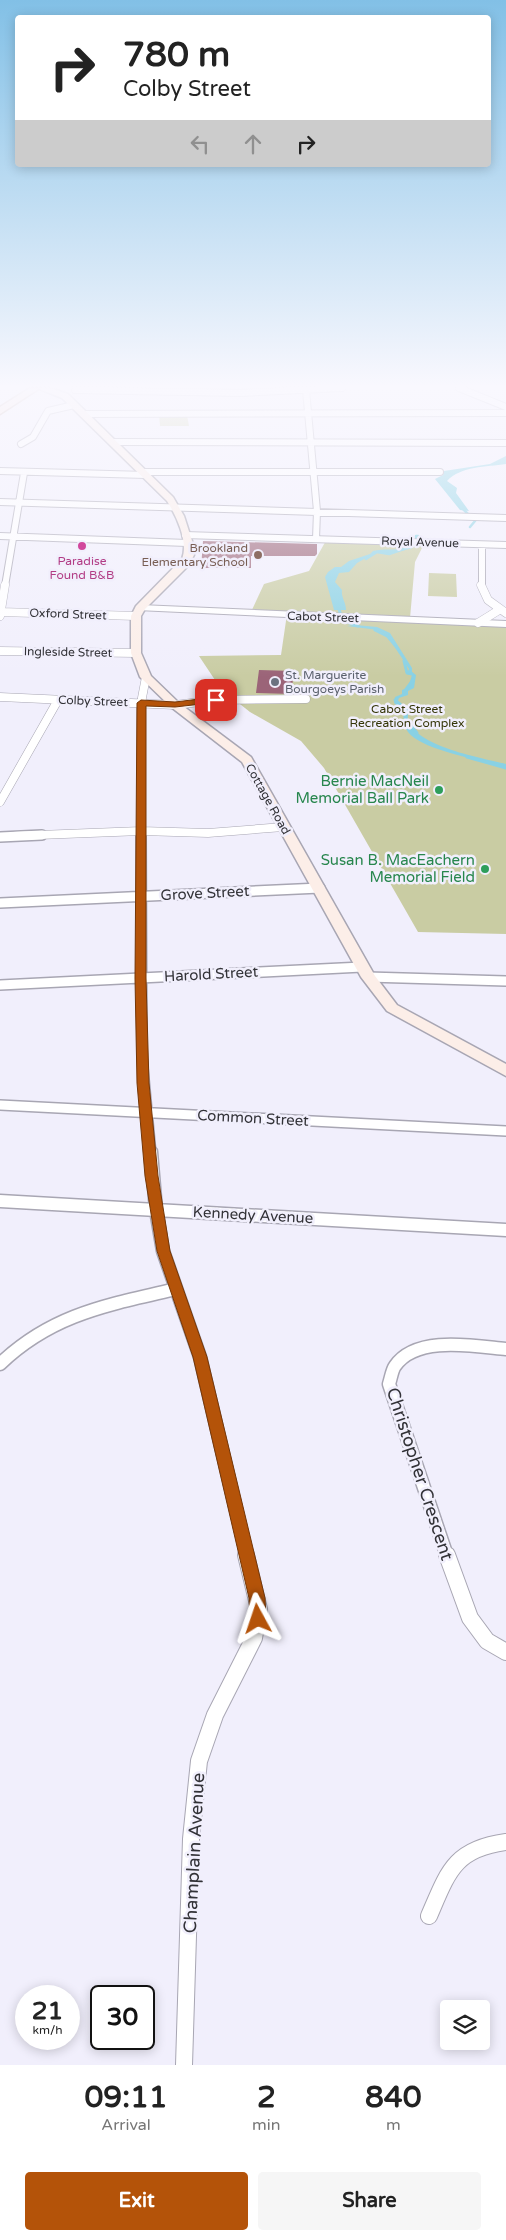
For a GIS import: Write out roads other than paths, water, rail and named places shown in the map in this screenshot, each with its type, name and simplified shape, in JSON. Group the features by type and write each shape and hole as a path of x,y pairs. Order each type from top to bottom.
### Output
{"main road":[{"path":"138,612 184,564 190,550 177,508 155,484"},
{"name":"Cottage Road","path":"138,612 136,653 146,678 175,704 247,760 283,827 320,888 365,972 392,1008 504,1067"}],"street":[{"path":"0,613 4,572 13,537 22,484"},
{"path":"315,484 317,511 316,539"},
{"path":"0,502 506,518"},
{"name":"Royal Avenue","path":"0,536 316,539 506,546"},
{"path":"478,623 503,611 487,600 482,590 482,545"},
{"name":"Oxford Street","path":"0,613 138,612"},
{"name":"Cabot Street","path":"138,612 506,624"},
{"name":"Ingleside Street","path":"0,651 136,653"},
{"name":"Champlain Avenue","path":"146,678 141,703 141,978 143,1083 156,1210 163,1251 200,1357 259,1608 254,1638 215,1715 199,1761 191,1839 184,2065"},
{"name":"Colby Street","path":"0,697 175,704 216,700 306,699"},
{"path":"0,802 58,700"},
{"path":"0,836 141,830 215,833 283,827"},
{"name":"Grove Street","path":"0,903 320,888"},
{"name":"Harold Street","path":"0,985 141,978 365,972 506,981"},
{"name":"Common Street","path":"0,1105 506,1131"},
{"name":"Kennedy Avenue","path":"0,1201 506,1230"},
{"path":"0,1364 17,1346 57,1322 83,1313 176,1289"},
{"name":"Christopher Crescent","path":"506,1349 439,1345 422,1347 407,1354 397,1362 391,1372 389,1384 470,1618 487,1641 506,1652"},
{"path":"429,1916 448,1870 456,1861 476,1849 491,1843 506,1842"}],"water":[{"path":"439,484 452,484 457,488 456,493 469,511 460,510"},
{"path":"413,548 389,554 377,552 357,563 349,572 339,573 335,582 342,590 346,610 334,610 325,577 328,572 335,567 341,567 349,561 370,554 373,551"},
{"path":"347,626 377,627 390,633 412,668 412,672 416,675 414,688 408,691 408,695 399,698 397,703 407,710 409,722 417,732 429,741 445,748 506,764 506,767 439,749 415,738 408,732 404,724 403,711 394,703 395,697 402,694 402,690 408,688 412,675 407,673 409,669 386,635 378,630"}],"waterway":[{"path":"462,508 475,521 470,527"},
{"path":"366,559 377,552 389,554 416,545 416,536 418,536"},
{"path":"338,605 342,620 358,626"},
{"path":"375,630 391,638"},
{"path":"404,661 407,673 412,674"},
{"path":"404,692 413,680"},
{"path":"395,700 407,710 406,719 417,733"},
{"path":"467,757 506,768"}],"place":[{"name":"Paradise Found B&B","path":"82,546"},
{"name":"Brookland Elementary School","path":"258,555"},
{"name":"St. Marguerite Bourgoeys Parish","path":"275,682"},
{"name":"Bernie MacNeil Memorial Ball Park","path":"439,790"},
{"name":"Susan B. MacEachern Memorial Field","path":"485,869"}],"park label":[{"name":"Cabot Street Recreation Complex","path":"407,716"}]}
